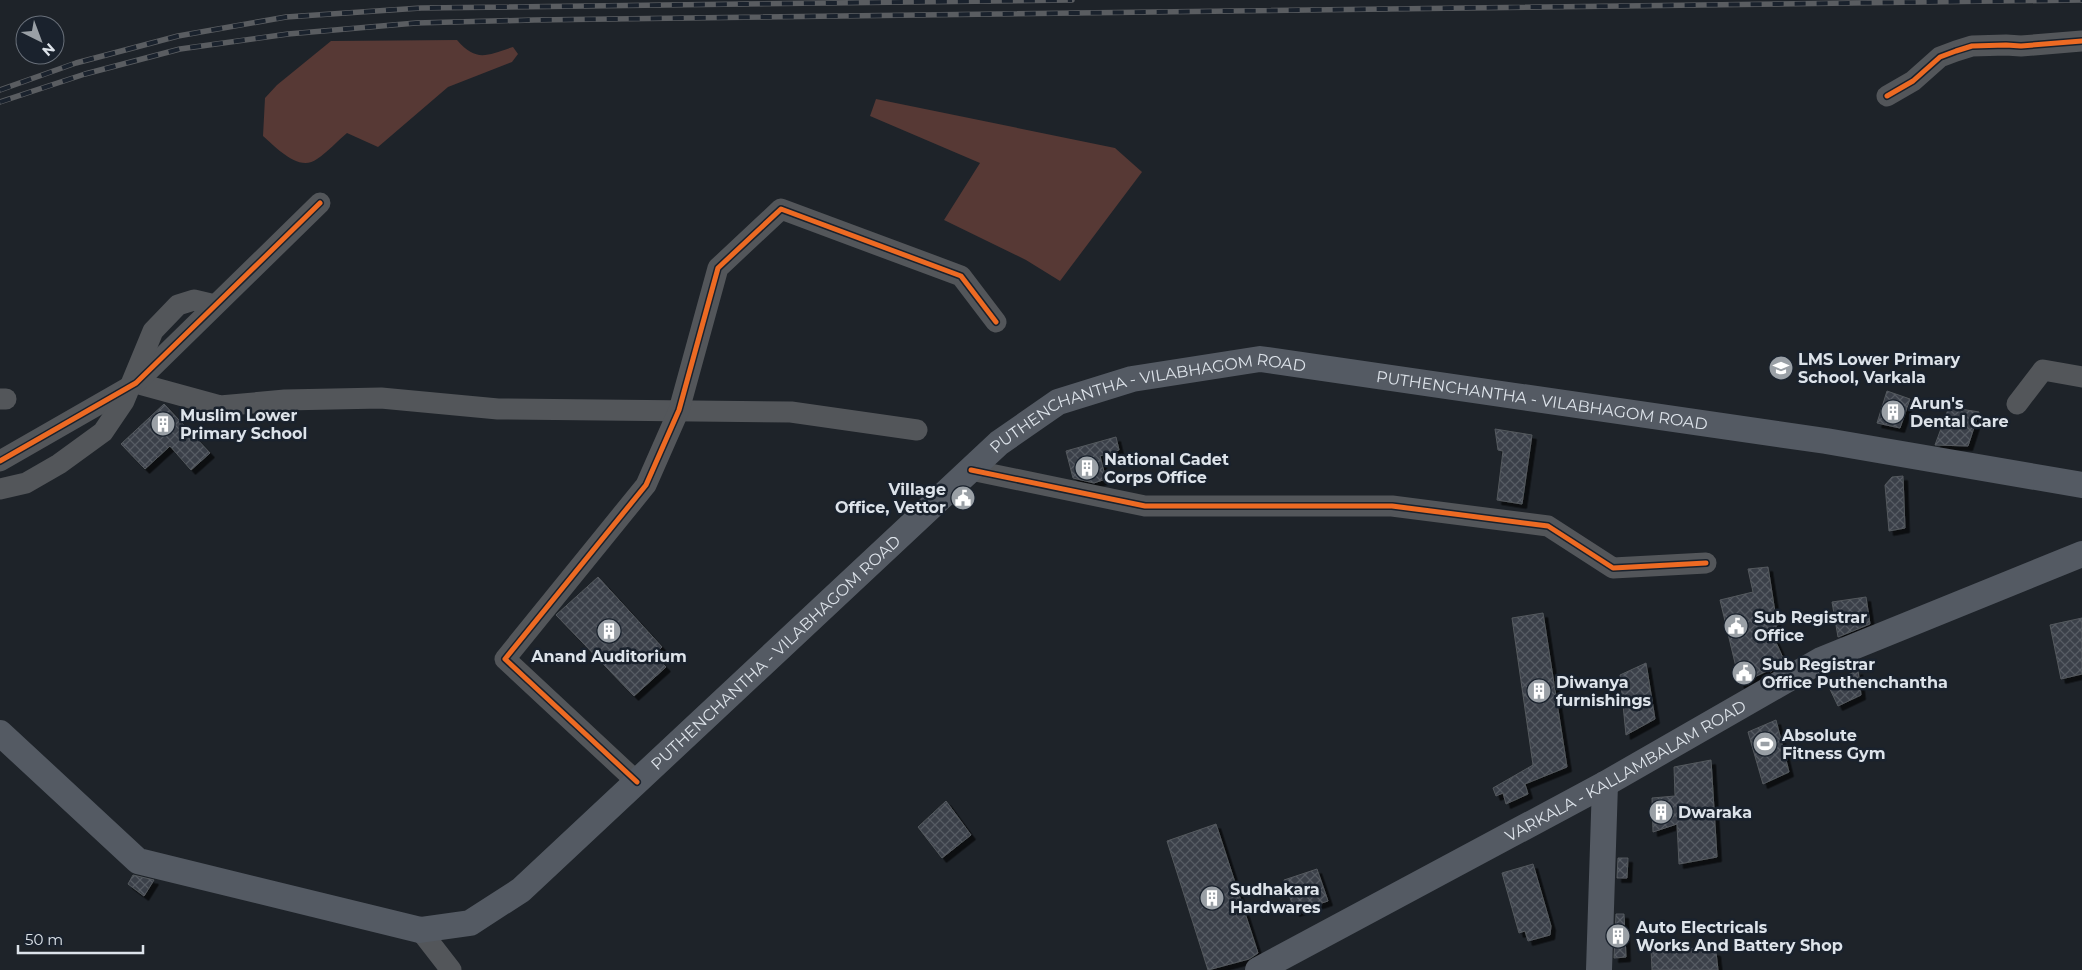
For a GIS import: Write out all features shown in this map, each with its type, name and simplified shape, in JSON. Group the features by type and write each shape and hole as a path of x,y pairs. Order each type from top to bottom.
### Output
{"main road":[{"name":"PUTHENCHANTHA - VILABHAGOM ROAD","path":"0,733 138,861 420,930 470,923 521,890 1000,443 1058,402 1132,379 1260,359 1826,441 2082,485"},
{"name":"VARKALA - KALLAMBALAM ROAD","path":"1258,970 1605,784 1822,660 2082,554"},
{"path":"1599,970 1605,784"}],"street":[{"path":"1887,96 1913,81 1940,57 1964,49 1982,46 2021,46 2082,41"},
{"path":"0,489 26,483 59,464 103,432 132,386 153,331 168,314 178,305 194,300 215,305 320,203"},
{"path":"637,782 506,659 646,485 679,410 718,268 781,209 961,276 996,322"},
{"path":"2017,404 2043,370 2082,377"},
{"path":"0,461 132,386 220,406 285,400 381,398 498,409 791,412 917,430"},
{"path":"971,470 1145,506 1392,506 1548,526 1613,568 1706,563"},
{"path":"420,930 451,970"}],"shaded area":[{"path":"457,40 471,52 477,54 489,54 513,47 518,54 512,62 448,87 378,147 347,133 317,159 303,163 288,157 263,136 265,98 277,85 331,41"},
{"path":"876,99 1115,148 1142,172 1060,281 1026,260 944,220 980,163 870,116"}],"building":[{"name":"Arun's Dental Care","path":"1887,391 1910,399 1900,428 1877,423"},
{"name":"Muslim Lower Primary School","path":"164,404 210,453 191,470 170,446 145,469 121,444"},
{"path":"1949,407 1979,412 1968,446 1935,445"},
{"path":"1495,429 1532,435 1522,504 1497,500 1503,451 1498,450"},
{"name":"National Cadet Corps Office","path":"1116,437 1119,450 1100,456 1106,479 1094,483 1073,478 1066,451"},
{"path":"1903,476 1905,528 1889,531 1885,485 1892,477"},
{"path":"1768,567 1777,625 1772,634 1785,662 1770,672 1769,670 1740,684 1720,600 1753,592 1748,569"},
{"name":"Anand Auditorium","path":"598,577 662,647 654,655 666,667 634,696 556,615"},
{"path":"1866,597 1870,624 1838,637 1832,602"},
{"name":"Diwanya furnishings","path":"1543,613 1567,767 1525,784 1528,794 1506,804 1503,793 1496,796 1493,788 1533,765 1512,618"},
{"path":"2082,618 2082,674 2061,679 2050,625"},
{"path":"1646,663 1655,719 1626,735 1620,675"},
{"path":"1858,670 1861,695 1838,706 1828,685"},
{"path":"1776,720 1789,772 1763,784 1748,732"},
{"path":"1711,760 1717,857 1679,864 1677,824 1653,832 1652,798 1675,796 1674,767"},
{"path":"946,801 971,835 942,858 918,827"},
{"name":"Sudhakara Hardwares","path":"1216,824 1258,953 1249,959 1208,970 1167,841"},
{"path":"1618,858 1628,858 1627,878 1617,878"},
{"path":"1533,864 1551,926 1550,935 1528,941 1525,931 1519,933 1502,873"},
{"path":"1317,869 1328,901 1295,912 1284,880"},
{"path":"133,875 154,880 144,896 128,884"},
{"name":"Auto Electricals Works And Battery Shop","path":"1616,914 1624,914 1626,957 1614,958"},
{"path":"1651,949 1703,949 1716,952 1718,970 1652,970"}],"railway":[{"path":"0,90 76,63 178,36 286,17 421,8 1072,0"},
{"path":"0,102 85,74 180,49 288,34 416,23 2082,0"}],"cycle path":[{"path":"1887,96 1913,81 1940,57 1972,46 2021,46 2082,41"},
{"path":"0,461 136,383 320,203"},
{"path":"637,782 505,659 646,485 679,410 718,268 781,209 961,276 996,322"},
{"path":"971,470 1145,506 1392,506 1548,526 1613,568 1706,563"}],"place":[{"name":"LMS Lower Primary School, Varkala","path":"1781,368"},
{"name":"Arun's Dental Care","path":"1893,412"},
{"name":"Muslim Lower Primary School","path":"163,424"},
{"name":"National Cadet Corps Office","path":"1087,468"},
{"name":"Village Office, Vettor","path":"963,498"},
{"name":"Sub Registrar Office","path":"1736,626"},
{"name":"Anand Auditorium","path":"609,631"},
{"name":"Sub Registrar Office Puthenchantha","path":"1744,673"},
{"name":"Diwanya furnishings","path":"1539,691"},
{"name":"Absolute Fitness Gym","path":"1765,744"},
{"name":"Dwaraka","path":"1661,812"},
{"name":"Sudhakara Hardwares","path":"1212,898"},
{"name":"Auto Electricals Works And Battery Shop","path":"1618,936"}]}
